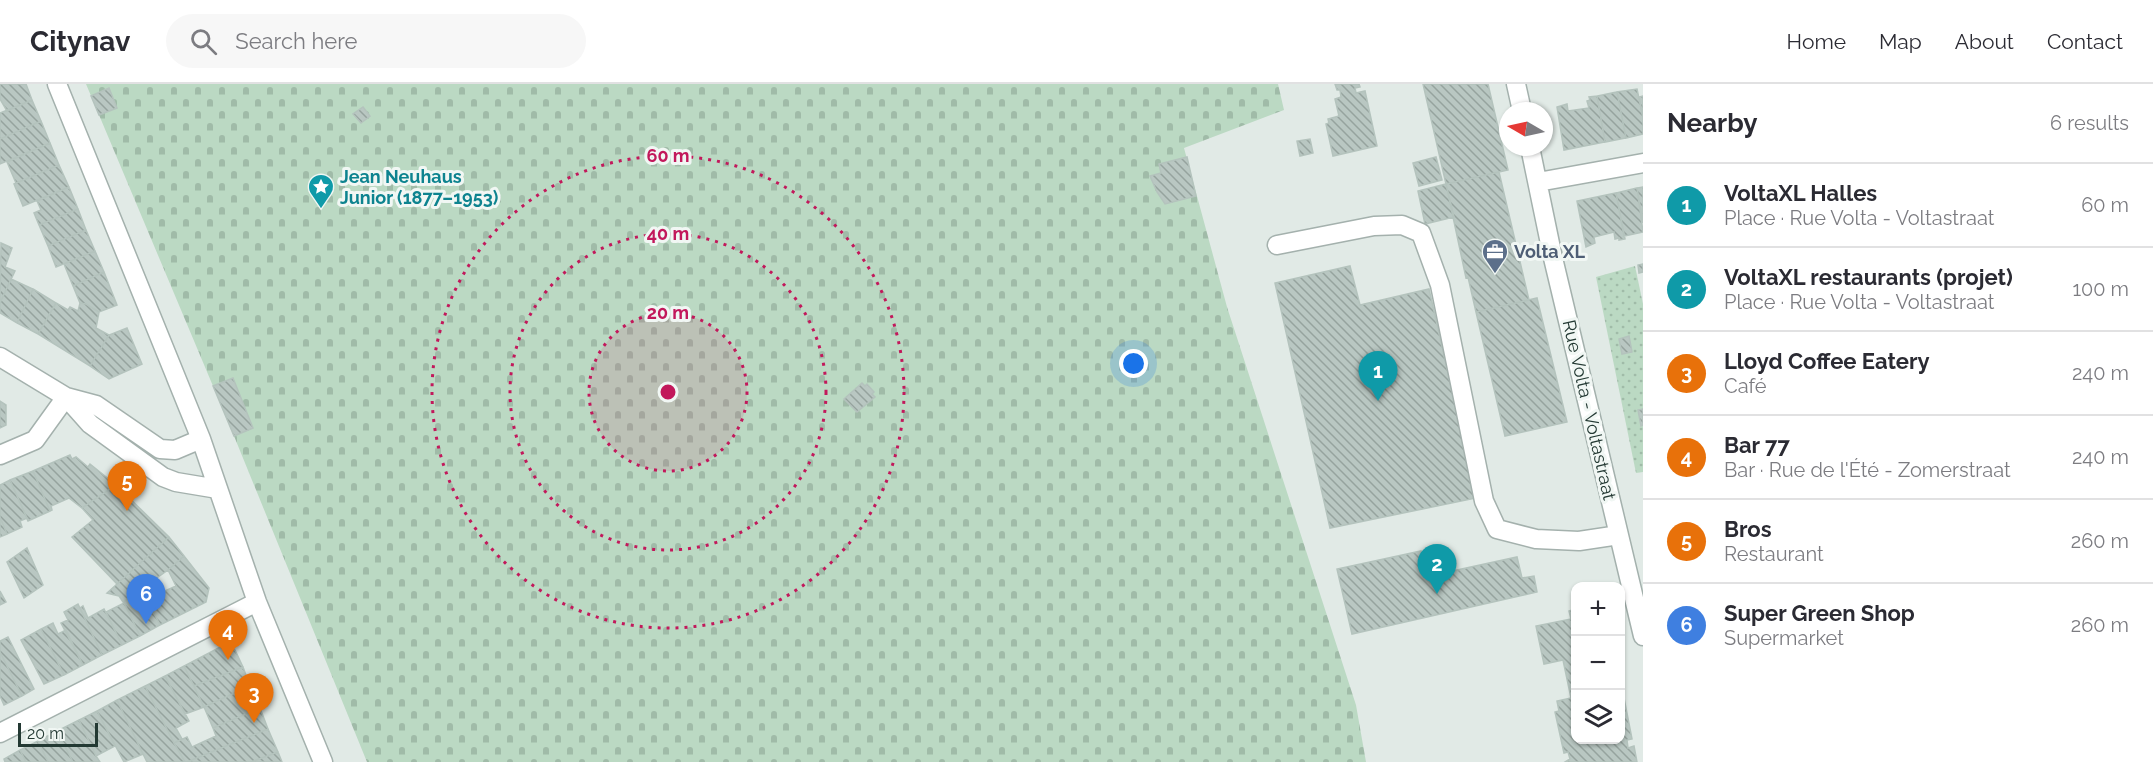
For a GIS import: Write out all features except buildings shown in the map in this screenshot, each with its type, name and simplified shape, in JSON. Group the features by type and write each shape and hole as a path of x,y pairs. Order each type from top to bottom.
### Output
{"street":[{"path":"57,84 201,439 257,602 323,762"},
{"path":"1516,84 1520,102"},
{"name":"Rue Volta - Voltastraat","path":"1532,156 1553,258 1619,535 1635,571 1643,636"},
{"path":"1538,182 1643,163"},
{"path":"1277,245 1374,226 1402,225 1421,233 1440,285 1484,501 1497,529 1536,539 1579,541 1619,535"},
{"path":"0,357 66,397 96,405 160,448 175,450 201,439"},
{"path":"0,455 35,440 66,397"},
{"path":"66,397 90,424 163,477 176,482 218,489"},
{"path":"0,733 257,602"}],"green space":[{"path":"86,84 1278,84 1284,110 1184,148 1227,307 1356,705 1366,762 367,762 234,436"},
{"path":"1635,266 1643,304 1643,472 1636,473 1596,277"}],"place":[{"name":"Jean Neuhaus Junior (1877–1953)","path":"321,210"},
{"name":"Volta XL","path":"1495,275"},
{"name":"VoltaXL Halles","path":"1378,401"},
{"name":"Bros","path":"127,511"},
{"name":"VoltaXL restaurants (projet)","path":"1437,594"},
{"name":"Super Green Shop","path":"146,624"},
{"name":"Bar 77","path":"228,660"},
{"name":"Lloyd Coffee Eatery","path":"254,723"}]}
